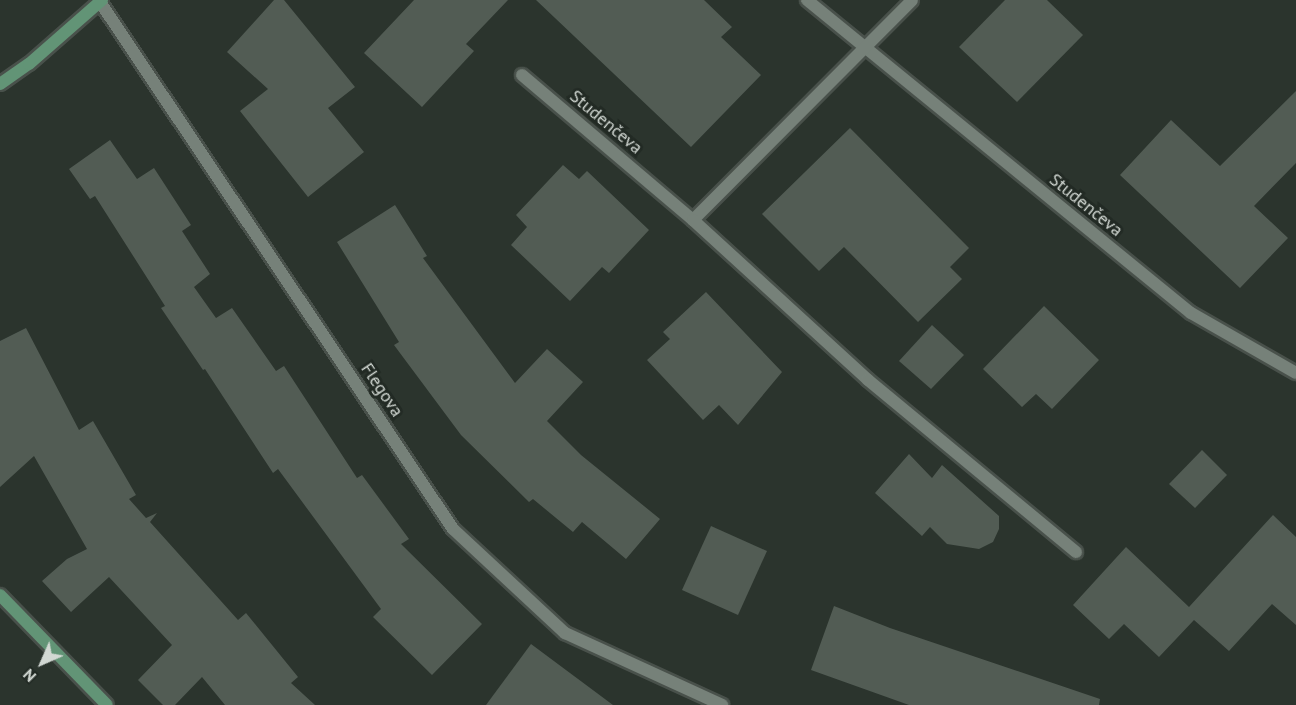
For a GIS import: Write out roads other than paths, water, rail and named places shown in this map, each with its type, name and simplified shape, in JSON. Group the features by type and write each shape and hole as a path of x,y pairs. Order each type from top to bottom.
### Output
{"street":[{"name":"Studenčeva","path":"807,0 1191,313 1296,373"},
{"path":"693,220 912,0"},
{"path":"0,84 29,64 101,1"},
{"name":"Flegova","path":"101,1 453,529 565,633 722,705"},
{"name":"Studenčeva","path":"522,75 693,220 868,380 1076,552"},
{"path":"0,595 107,705"}]}
